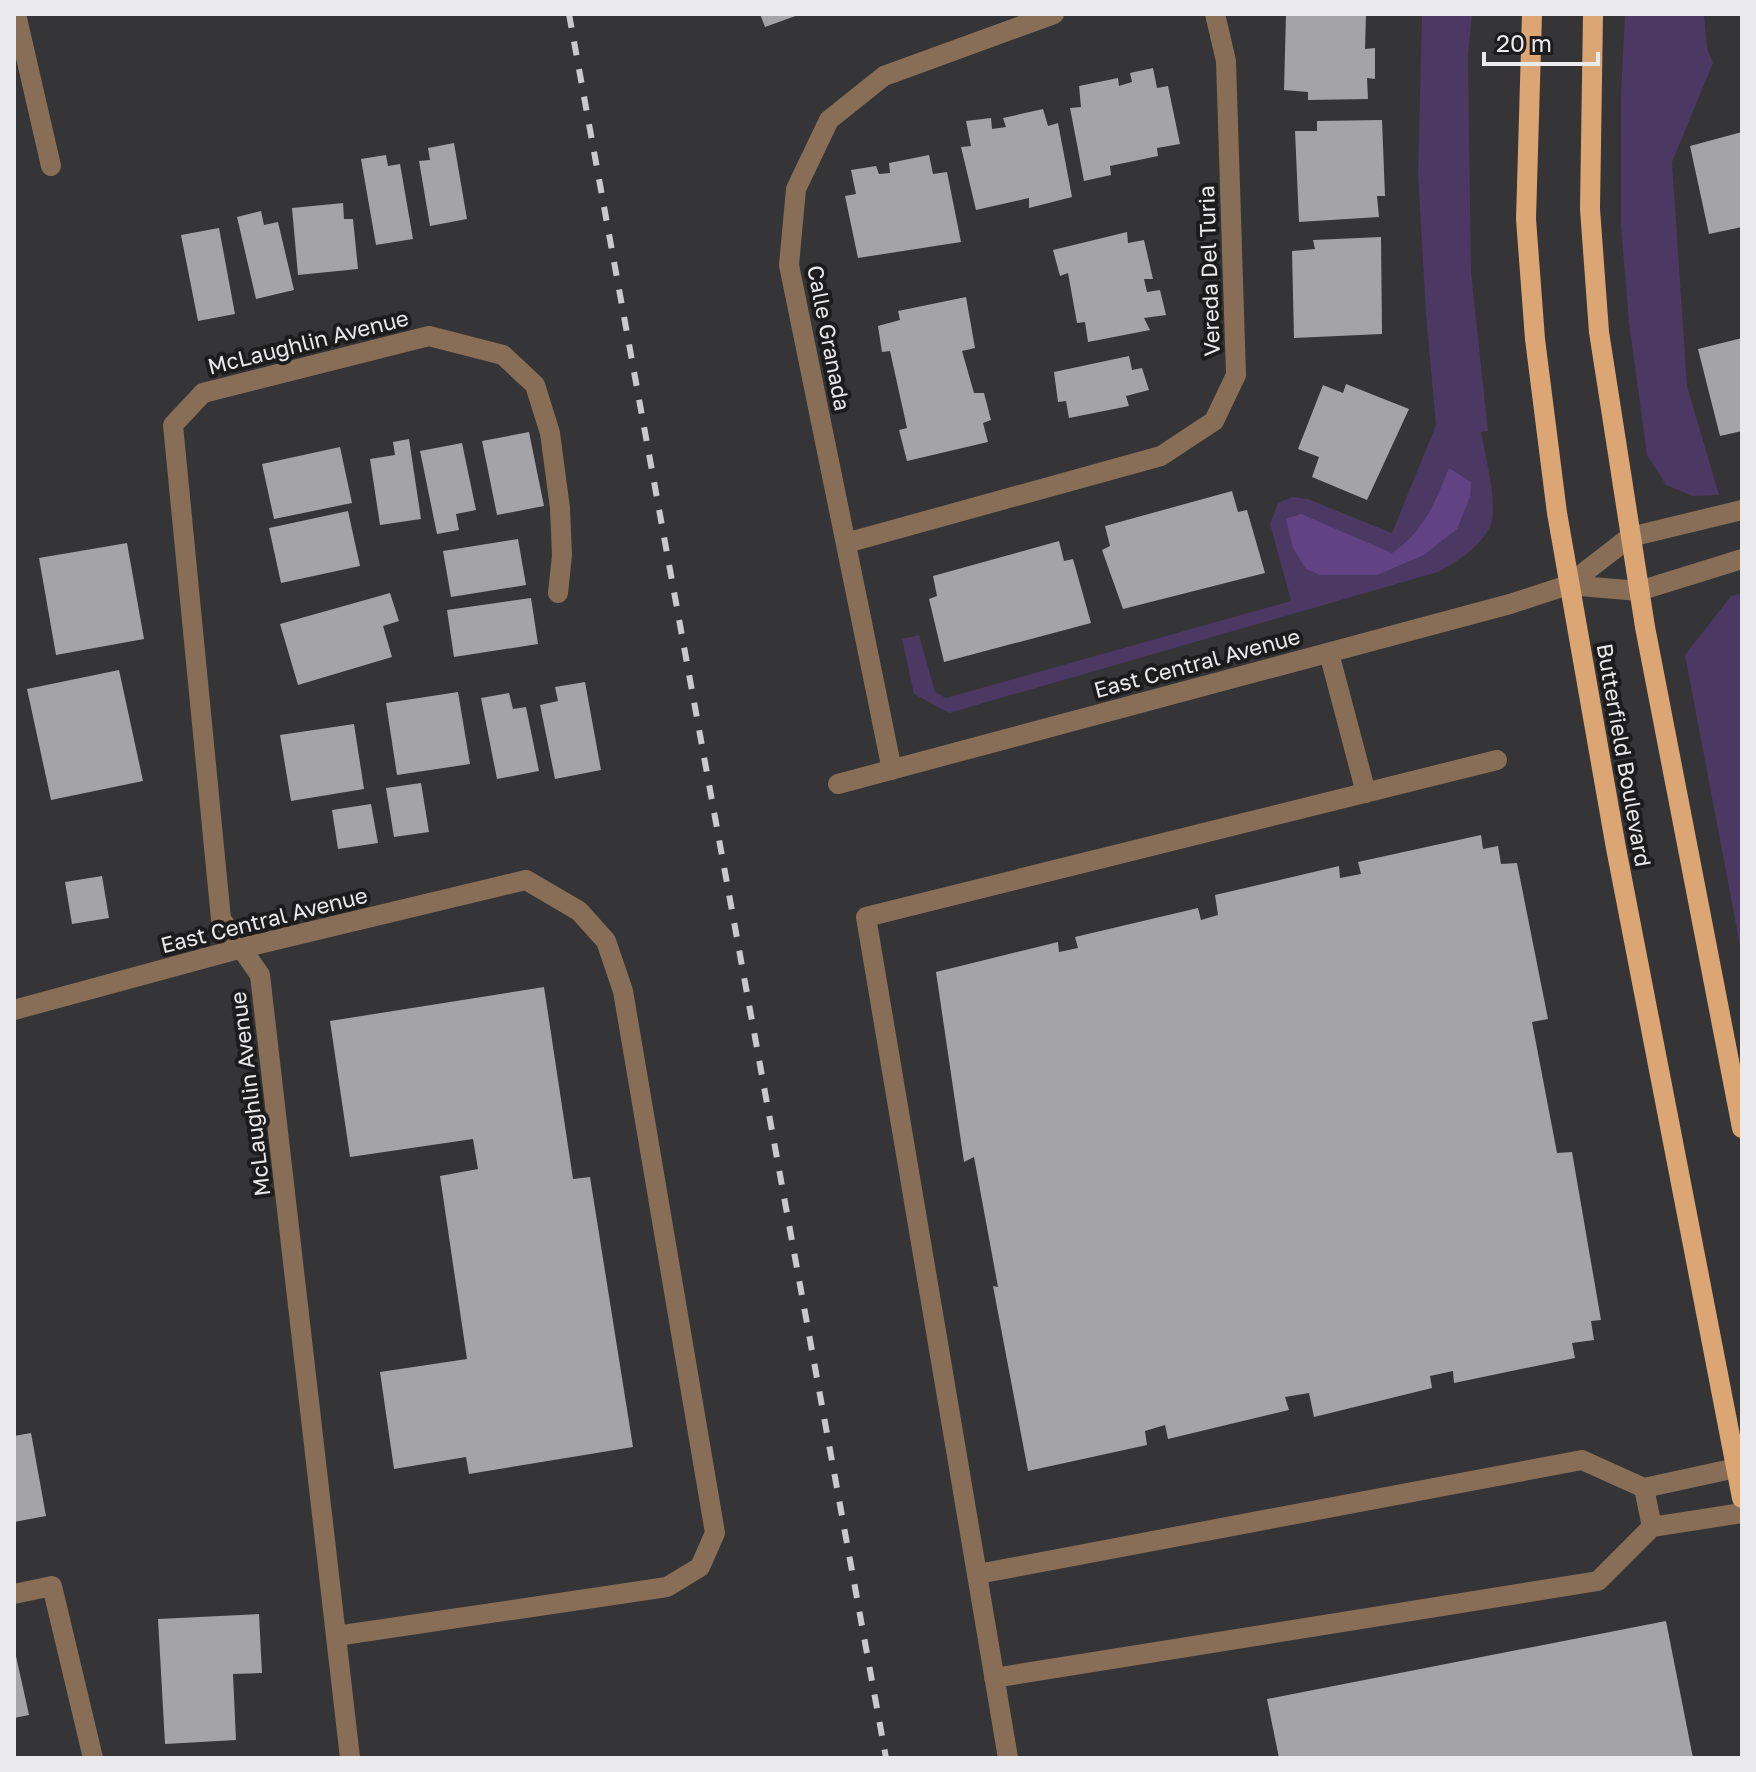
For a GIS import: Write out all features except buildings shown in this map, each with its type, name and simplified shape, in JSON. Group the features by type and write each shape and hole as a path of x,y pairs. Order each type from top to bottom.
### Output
{"main road":[{"name":"Butterfield Boulevard","path":"1532,14 1526,219 1535,339 1568,585 1742,1498"},
{"name":"Butterfield Boulevard","path":"1593,14 1591,224 1599,332 1639,591 1742,1128"}],"street":[{"path":"16,14 51,166"},
{"name":"Calle Granada","path":"892,770 789,265 796,189 829,120 884,76 1054,14"},
{"name":"Vereda Del Turia","path":"846,543 1161,456 1214,421 1236,375 1226,61 1215,14"},
{"name":"McLaughlin Avenue","path":"350,1758 260,975 221,919 173,425 203,393 429,336 503,355 535,385 550,433 560,508 562,555 558,593"},
{"name":"East Central Avenue","path":"838,784 1514,603 1568,585 1630,537 1742,510"},
{"name":"East Central Avenue","path":"1568,585 1639,591 1742,559"},
{"path":"1329,653 1366,793"},
{"path":"1008,1758 866,917 1497,760"},
{"name":"East Central Avenue","path":"14,1010 242,948 526,880 579,911 606,941 623,991 715,1533 700,1567 667,1587 336,1636"},
{"path":"978,1574 1582,1460 1644,1488 1736,1468"},
{"path":"1644,1488 1652,1527"},
{"path":"994,1678 1598,1581 1652,1527 1742,1513"},
{"path":"14,1594 52,1586 93,1758"}],"shaded area":[{"path":"1422,14 1472,14 1468,56 1471,272 1488,431 1481,432 1493,507 1490,527 1485,535 1467,554 1438,572 949,713 914,694 902,639 919,635 935,692 946,698 1291,601 1270,524 1278,503 1292,497 1308,499 1392,533 1436,425 1418,173"},
{"path":"1625,14 1704,14 1707,48 1713,63 1672,162 1687,386 1719,495 1693,496 1666,485 1647,455 1629,323 1621,225 1621,93"},
{"path":"1449,468 1471,482 1470,497 1457,529 1424,555 1377,575 1320,575 1306,569 1293,548 1286,519 1301,514 1392,553 1420,526"},
{"path":"1742,593 1742,956 1685,655 1731,596"}],"railway":[{"path":"569,14 886,1758"}]}
